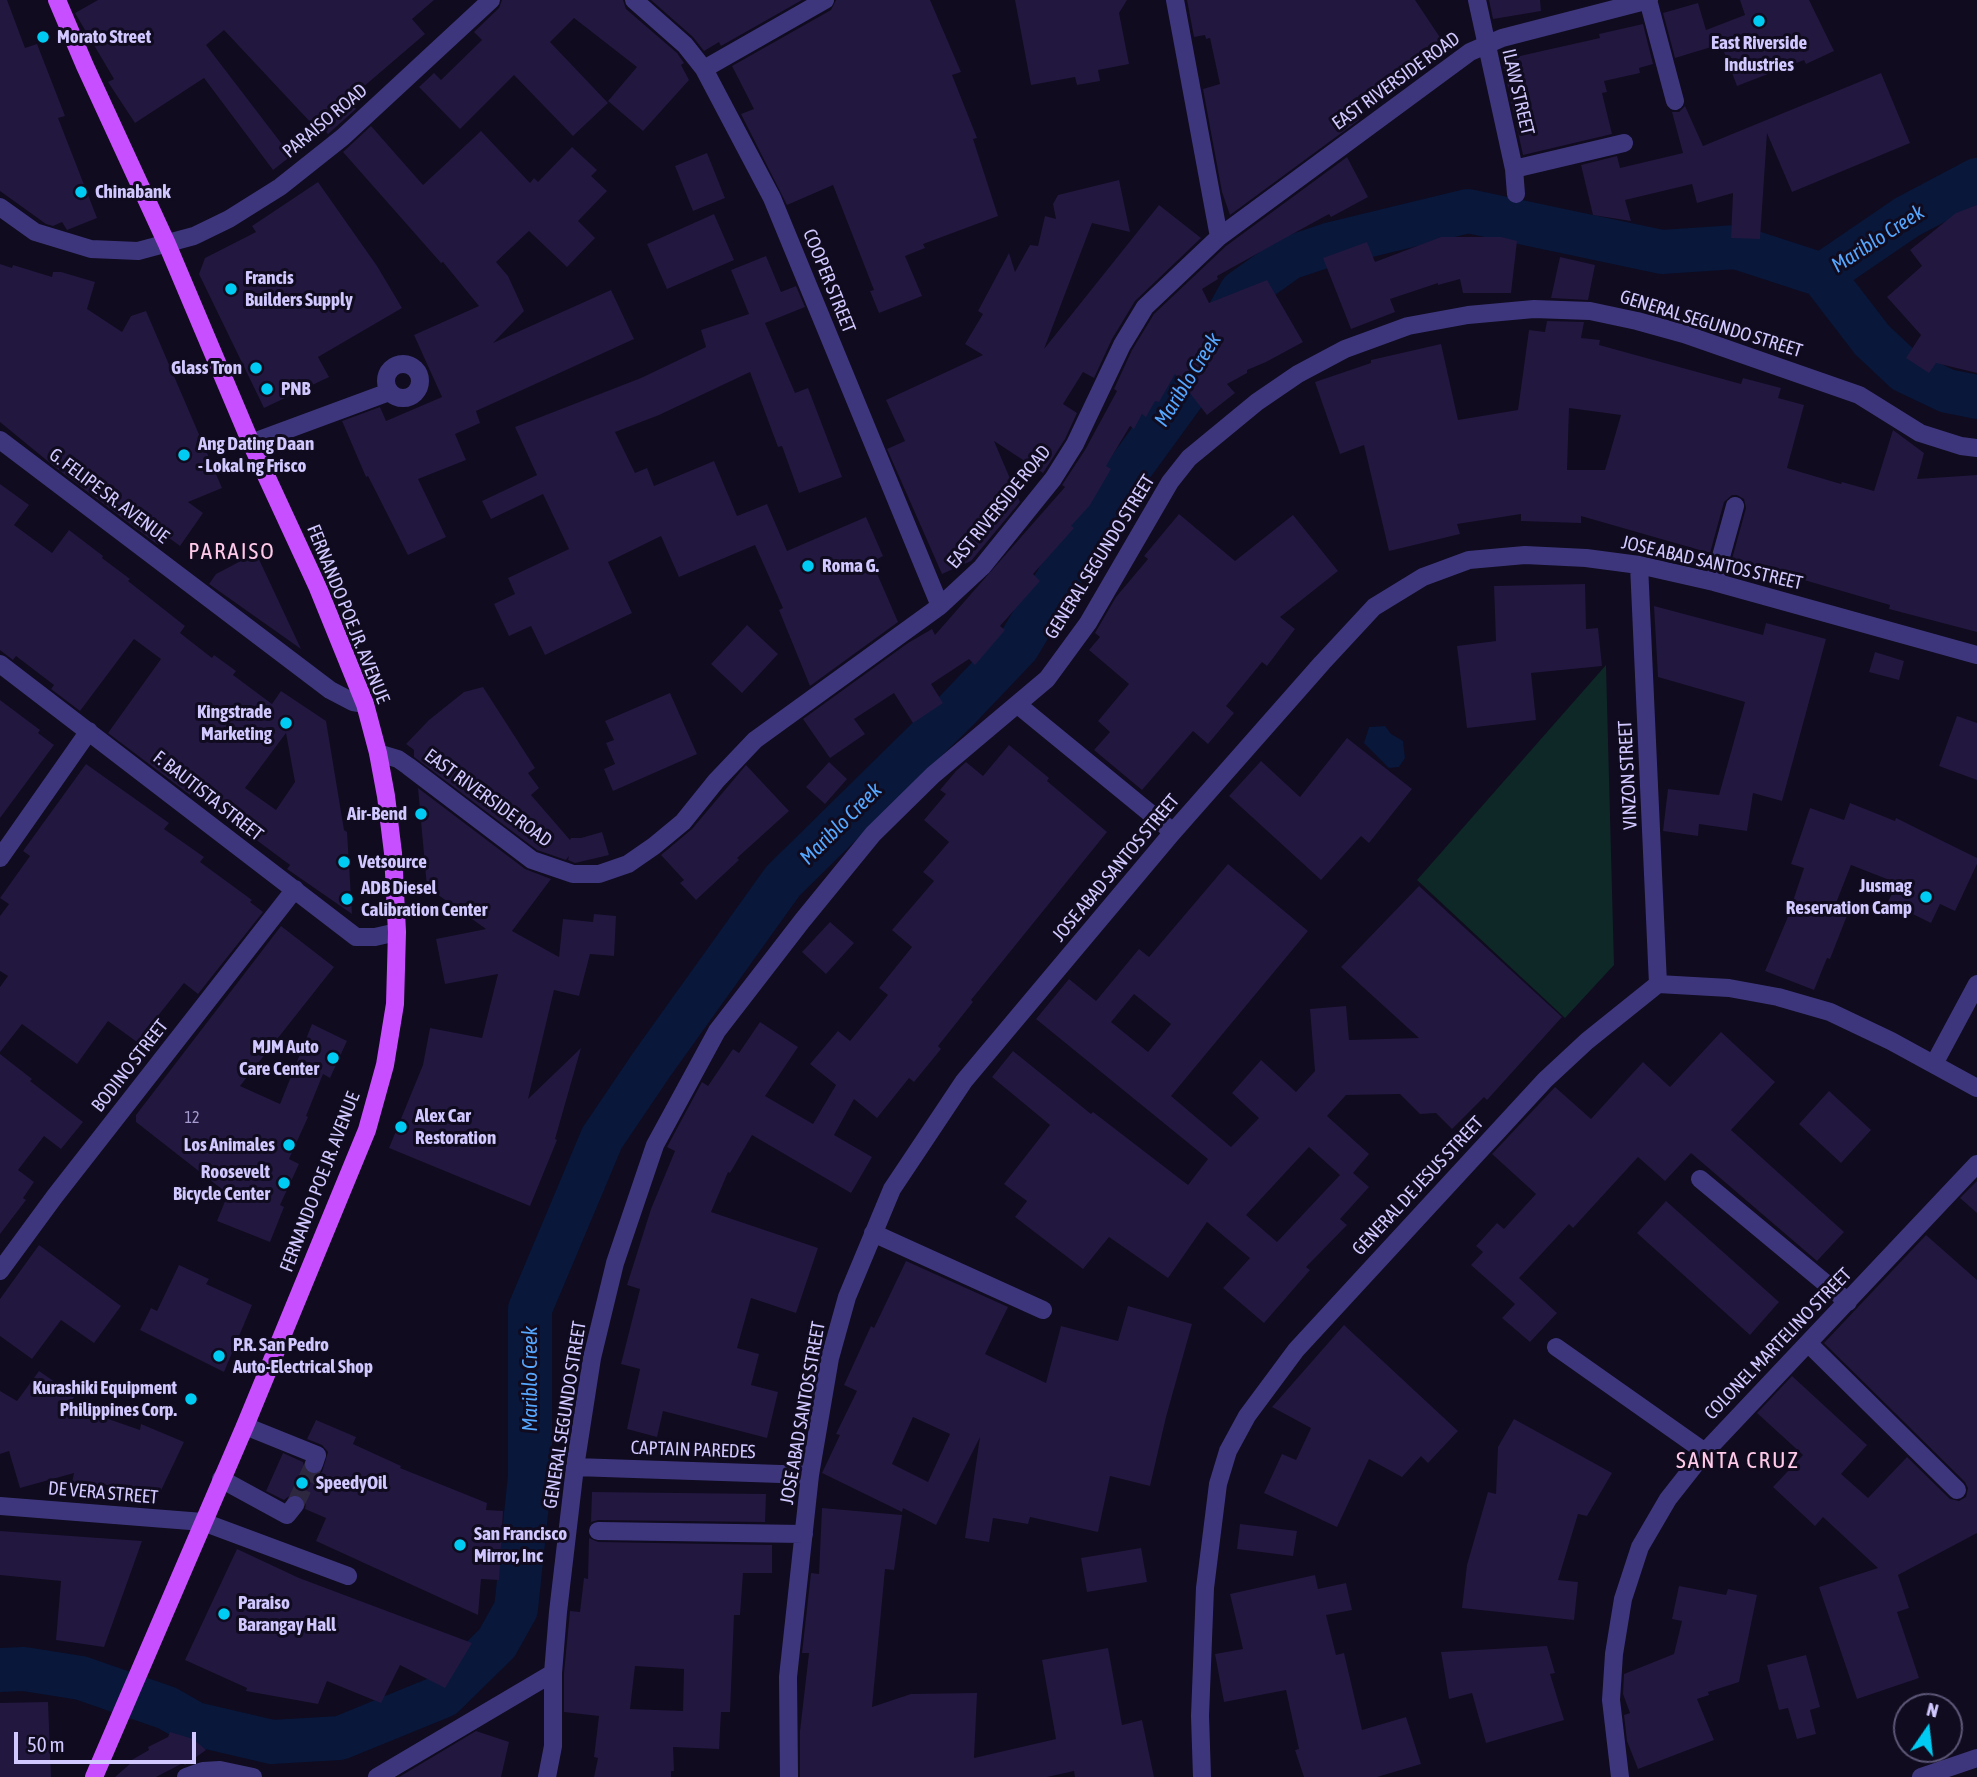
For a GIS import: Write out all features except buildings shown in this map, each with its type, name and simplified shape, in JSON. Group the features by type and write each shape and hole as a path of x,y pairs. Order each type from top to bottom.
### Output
{"main road":[{"name":"FERNANDO POE JR. AVENUE","path":"57,0 167,244 251,443 318,588 365,704 378,753 393,853 397,932 395,1004 385,1065 367,1130 245,1426 94,1777"}],"street":[{"name":"PARAISO ROAD","path":"0,207 35,232 91,249 138,251 194,236 280,187 343,137 491,0"},
{"name":"COOPER STREET","path":"634,0 685,45 704,69 772,198 940,606"},
{"path":"704,69 825,0"},
{"path":"1175,0 1219,237"},
{"name":"ILAW STREET","path":"1478,0 1514,169 1516,194"},
{"path":"1649,0 1675,101"},
{"name":"EAST RIVERSIDE ROAD","path":"378,753 408,765 532,860 573,874 599,874 628,864 683,822 716,781 755,740 940,606 982,567 1053,479 1075,444 1122,345 1145,307 1219,237 1447,68 1486,43 1649,0"},
{"path":"1514,169 1624,144"},
{"name":"GENERAL SEGUNDO STREET","path":"547,1777 553,1746 553,1672 558,1612 575,1467 592,1358 615,1263 655,1145 717,1031 873,834 933,775 1047,679 1088,623 1170,482 1189,458 1248,408 1298,374 1345,349 1408,326 1468,315 1534,309 1590,311 1637,321 1745,354 1859,395 1920,433 1961,446 1977,448"},
{"path":"251,443 389,391"},
{"name":"G. FELIPE SR. AVENUE","path":"0,440 330,690 353,702 365,704"},
{"path":"1714,582 1735,506"},
{"name":"JOSE ABAD SANTOS STREET","path":"789,1777 789,1677 810,1475 830,1358 847,1297 892,1189 964,1081 1173,832 1374,607 1423,577 1469,560 1525,555 1586,558 1639,565 1714,582 1977,655"},
{"name":"VINZON STREET","path":"1639,565 1658,984"},
{"name":"F. BAUTISTA STREET","path":"0,664 356,937 375,937 397,932"},
{"path":"1018,705 1173,832"},
{"path":"0,858 89,731"},
{"name":"BODINO STREET","path":"0,1271 55,1196 295,889"},
{"path":"1658,984 1729,988 1778,996 1830,1012 1891,1041 1977,1088"},
{"name":"GENERAL DE JESUS STREET","path":"1202,1777 1200,1716 1205,1588 1218,1484 1228,1451 1247,1416 1296,1350 1545,1080 1597,1032 1658,984"},
{"path":"1934,1064 1977,984"},
{"name":"COLONEL MARTELINO STREET","path":"1620,1777 1611,1700 1614,1654 1623,1599 1640,1547 1668,1499 1705,1452 1977,1164"},
{"path":"1700,1179 1847,1302"},
{"path":"873,1233 1043,1310"},
{"path":"1809,1344 1957,1490"},
{"path":"1556,1347 1705,1452"},
{"path":"245,1426 317,1455 314,1464"},
{"name":"CAPTAIN PAREDES","path":"575,1467 810,1475"},
{"path":"221,1479 287,1514 295,1505"},
{"name":"DE VERA STREET","path":"0,1506 203,1522 348,1576"},
{"path":"598,1531 804,1534"},
{"path":"377,1777 553,1672"},
{"path":"1921,1777 1977,1758"},
{"path":"186,1777 204,1771 220,1770 253,1777"}],"green space":[{"path":"1606,665 1614,965 1565,1018 1417,880"}],"water":[{"path":"1385,726 1391,734 1403,741 1405,758 1399,767 1389,768 1364,743 1369,727"}],"waterway":[{"name":"Mariblo Creek","path":"1822,275 1907,217 1977,180"},
{"name":"Mariblo Creek","path":"0,1670 24,1669 81,1678 167,1708 195,1724 272,1742 340,1738 443,1696 497,1643 516,1609 530,1476 530,1309 602,1138 783,881 959,708 1018,646 1098,512 1186,391 1241,292 1289,258 1328,245 1468,211 1662,252 1736,247 1822,275"},
{"path":"1822,275 1872,340 1905,371 1947,391 1977,397"}],"tunnel":[{"path":"295,1505 314,1464"}],"place":[{"name":"East Riverside Industries","path":"1759,21"},
{"name":"Morato Street","path":"43,37"},
{"name":"Chinabank","path":"81,192"},
{"name":"Francis Builders Supply","path":"231,289"},
{"name":"Glass Tron","path":"256,368"},
{"name":"PNB","path":"267,389"},
{"name":"Ang Dating Daan - Lokal ng Frisco","path":"184,455"},
{"name":"Roma G.","path":"808,566"},
{"name":"Kingstrade Marketing","path":"286,723"},
{"name":"Air-Bend","path":"421,814"},
{"name":"Vetsource","path":"344,862"},
{"name":"Jusmag Reservation Camp","path":"1926,897"},
{"name":"ADB Diesel Calibration Center","path":"347,899"},
{"name":"MJM Auto Care Center","path":"333,1058"},
{"name":"Alex Car Restoration","path":"401,1127"},
{"name":"Los Animales","path":"289,1145"},
{"name":"Roosevelt Bicycle Center","path":"284,1183"},
{"name":"P.R. San Pedro Auto-Electrical Shop","path":"219,1356"},
{"name":"Kurashiki Equipment Philippines Corp.","path":"191,1399"},
{"name":"SpeedyOil","path":"302,1483"},
{"name":"San Francisco Mirror, Inc","path":"460,1545"},
{"name":"Paraiso Barangay Hall","path":"224,1614"}],"district":[{"name":"PARAISO","path":"232,552"},
{"name":"SANTA CRUZ","path":"1738,1461"}]}
